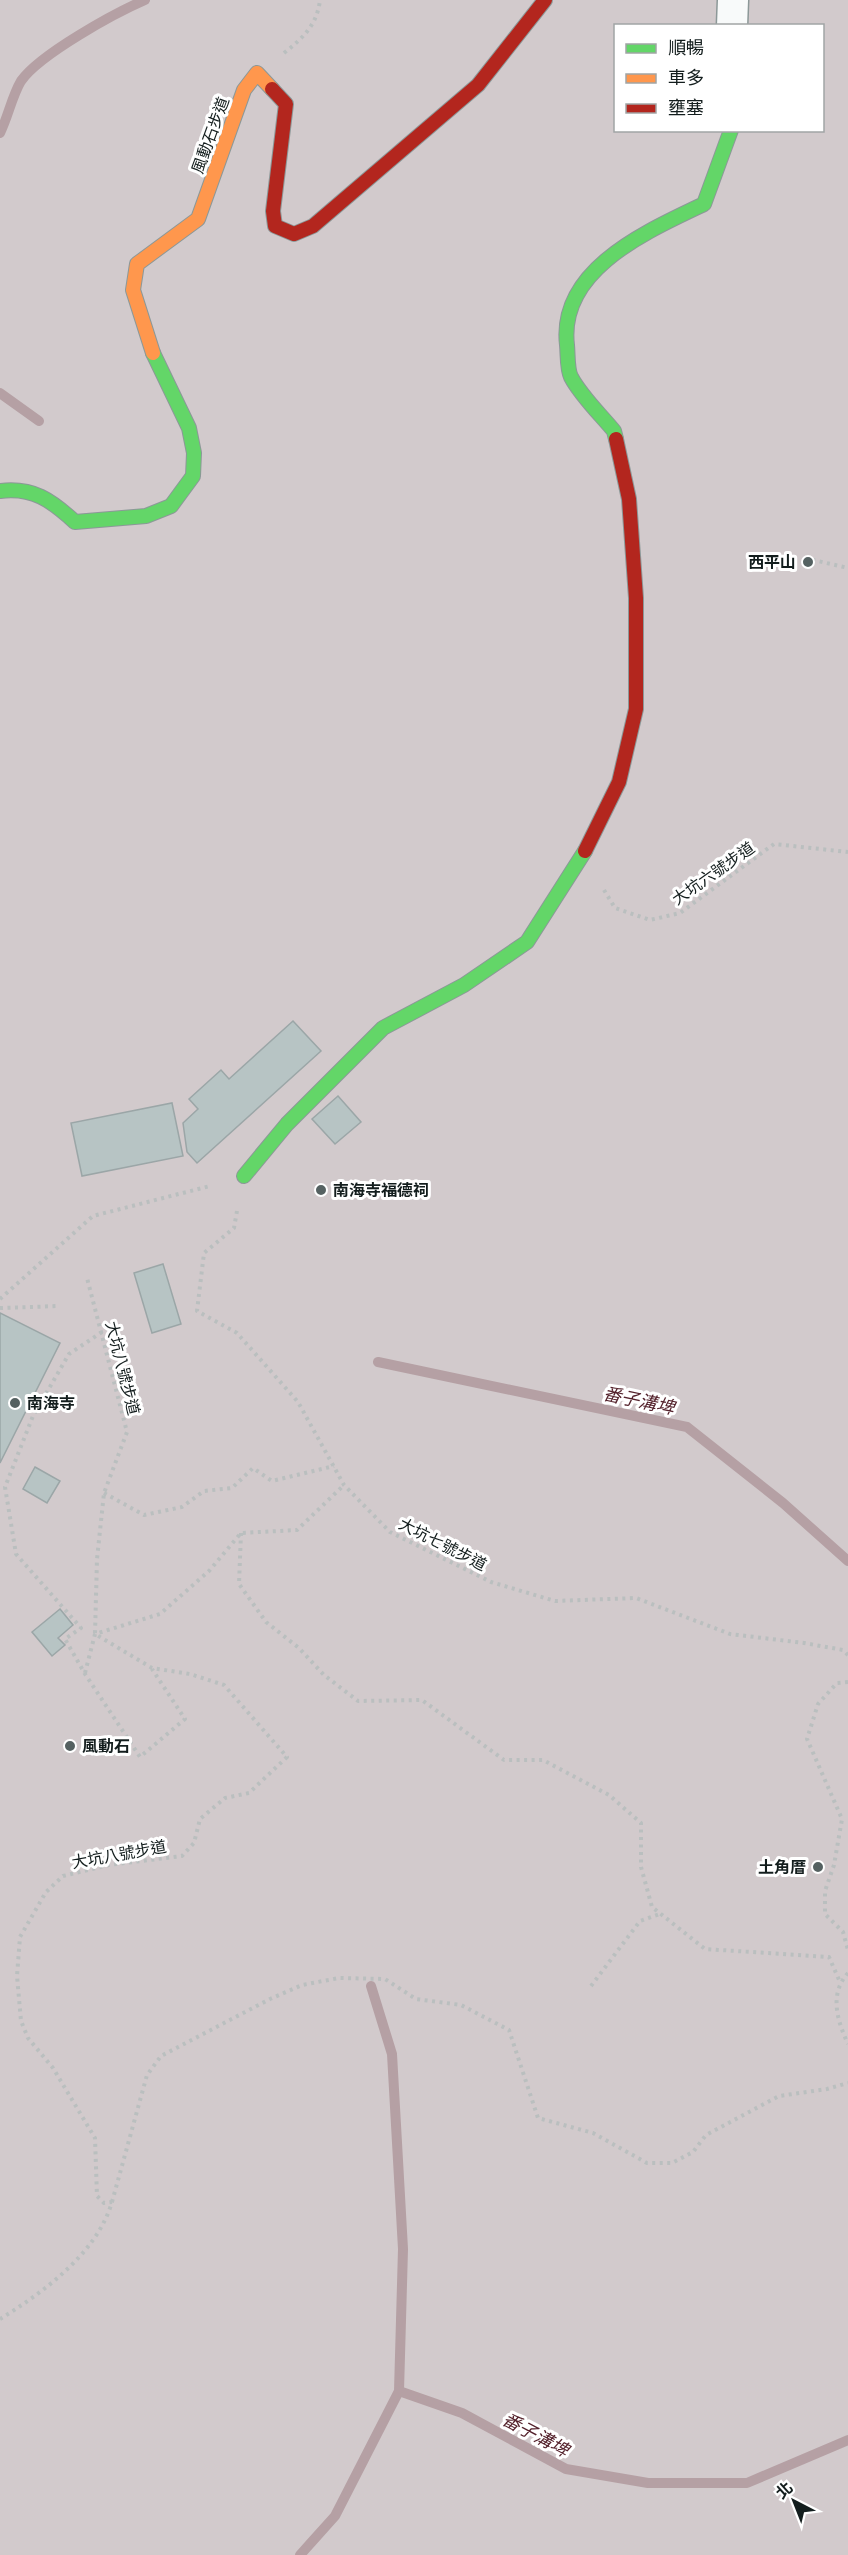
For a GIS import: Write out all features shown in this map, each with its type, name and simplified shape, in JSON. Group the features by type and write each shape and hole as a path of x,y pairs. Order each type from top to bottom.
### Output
{"street":[{"path":"257,73 286,104 273,211 275,226 294,234 313,226 478,86 545,0"},
{"path":"732,24 733,0"},
{"name":"風動石步道","path":"0,491 19,487 47,496 75,522 146,516 171,506 193,476 194,453 189,428 151,348 133,290 137,264 198,219 244,90 257,73"},
{"path":"244,1176 287,1124 383,1028 464,985 527,942 592,840 619,782 636,709 636,598 628,500 614,431 570,376 565,330 573,303 591,274 638,236 704,204 730,132"}],"path":[{"path":"257,73 303,38 318,15 320,0"},
{"path":"805,558 848,568"},
{"name":"大坑六號步道","path":"603,880 607,899 615,908 650,920 680,914 774,844 848,852"},
{"path":"0,1299 93,1216 244,1176"},
{"name":"大坑七號步道","path":"244,1176 234,1228 204,1253 197,1311 237,1333 298,1402 344,1485 390,1532 491,1582 555,1601 636,1598 730,1634 804,1643 843,1650 848,1655"},
{"name":"大坑八號步道","path":"87,1278 127,1432 104,1493 97,1559 95,1634 152,1668 190,1674 224,1685 287,1757 249,1793 225,1798 200,1819 194,1843 182,1856 109,1865 63,1876 46,1892 20,1937 17,1976 21,2021 28,2038 52,2068 95,2138 97,2196 104,2203 112,2202"},
{"path":"0,1308 59,1306"},
{"path":"102,1332 69,1354 33,1416 5,1487 16,1554 81,1628 65,1639 85,1674 140,1757 185,1719 152,1668"},
{"path":"104,1493 144,1515 182,1507 204,1491 232,1488 253,1468 272,1481 334,1466"},
{"path":"85,1674 95,1634 160,1614 208,1571 241,1533 297,1530 344,1485"},
{"path":"241,1533 239,1584 266,1622 299,1648 324,1675 358,1701 422,1700 504,1760 543,1760 609,1795 641,1823 641,1867 652,1907 705,1949 829,1957 840,1982"},
{"path":"848,1682 837,1683 818,1704 807,1739 842,1820 834,1864 825,1891 825,1914 843,1932 848,1950"},
{"path":"591,1986 640,1921 661,1914"},
{"path":"848,1973 836,1990 838,2023 848,2044"},
{"path":"0,2319 55,2278 91,2245 99,2234 112,2202 147,2075 161,2056 270,1999 302,1985 339,1978 385,1979 416,1999 461,2005 510,2030 538,2118 593,2133 647,2163 672,2163 693,2152 706,2135 779,2096 827,2089 848,2083"}],"shaded area":[{"path":"0,0 848,0 848,2555 0,2555"}],"building":[{"path":"293,1021 321,1051 197,1163 187,1152 183,1123 198,1109 189,1099 221,1070 229,1079"},
{"path":"338,1096 361,1122 335,1144 312,1119"},
{"path":"172,1103 183,1156 82,1176 71,1123"},
{"path":"163,1264 181,1324 152,1333 134,1273"},
{"name":"南海寺","path":"0,1313 60,1343 0,1463"},
{"path":"35,1467 60,1481 47,1503 23,1489"},
{"path":"60,1609 73,1625 58,1638 65,1645 52,1656 32,1632"}],"waterway":[{"path":"0,133 18,87 31,70 79,35 145,0"},
{"path":"0,393 39,421"},
{"name":"番子溝埤","path":"378,1362 687,1427 783,1503 848,1561"},
{"path":"371,1986 392,2054 403,2249 399,2391"},
{"name":"番子溝埤","path":"300,2555 335,2516 399,2391 462,2413 566,2469 648,2483 747,2483 848,2440"}],"traffic: fast":[{"path":"616,439 614,431 580,391 570,374 567,345 568,318 577,295 592,274 611,256 634,240 704,204 730,132"},
{"path":"0,491 32,493 58,507 75,522 146,516 171,506 193,476 194,453 189,428 153,353"},
{"path":"244,1176 287,1124 383,1028 464,985 527,942 585,851"}],"traffic: slow":[{"path":"153,353 133,290 137,264 198,219 244,90 257,73 272,89"}],"traffic: jam":[{"path":"272,89 286,104 273,211 275,226 294,234 313,226 478,85 545,0"},
{"path":"585,851 619,782 636,709 636,598 629,499 616,439"}],"place":[{"name":"西平山","path":"808,562"},
{"name":"南海寺福德祠","path":"321,1190"},
{"name":"南海寺","path":"15,1403"},
{"name":"風動石","path":"70,1746"},
{"name":"土角厝","path":"818,1867"}]}
